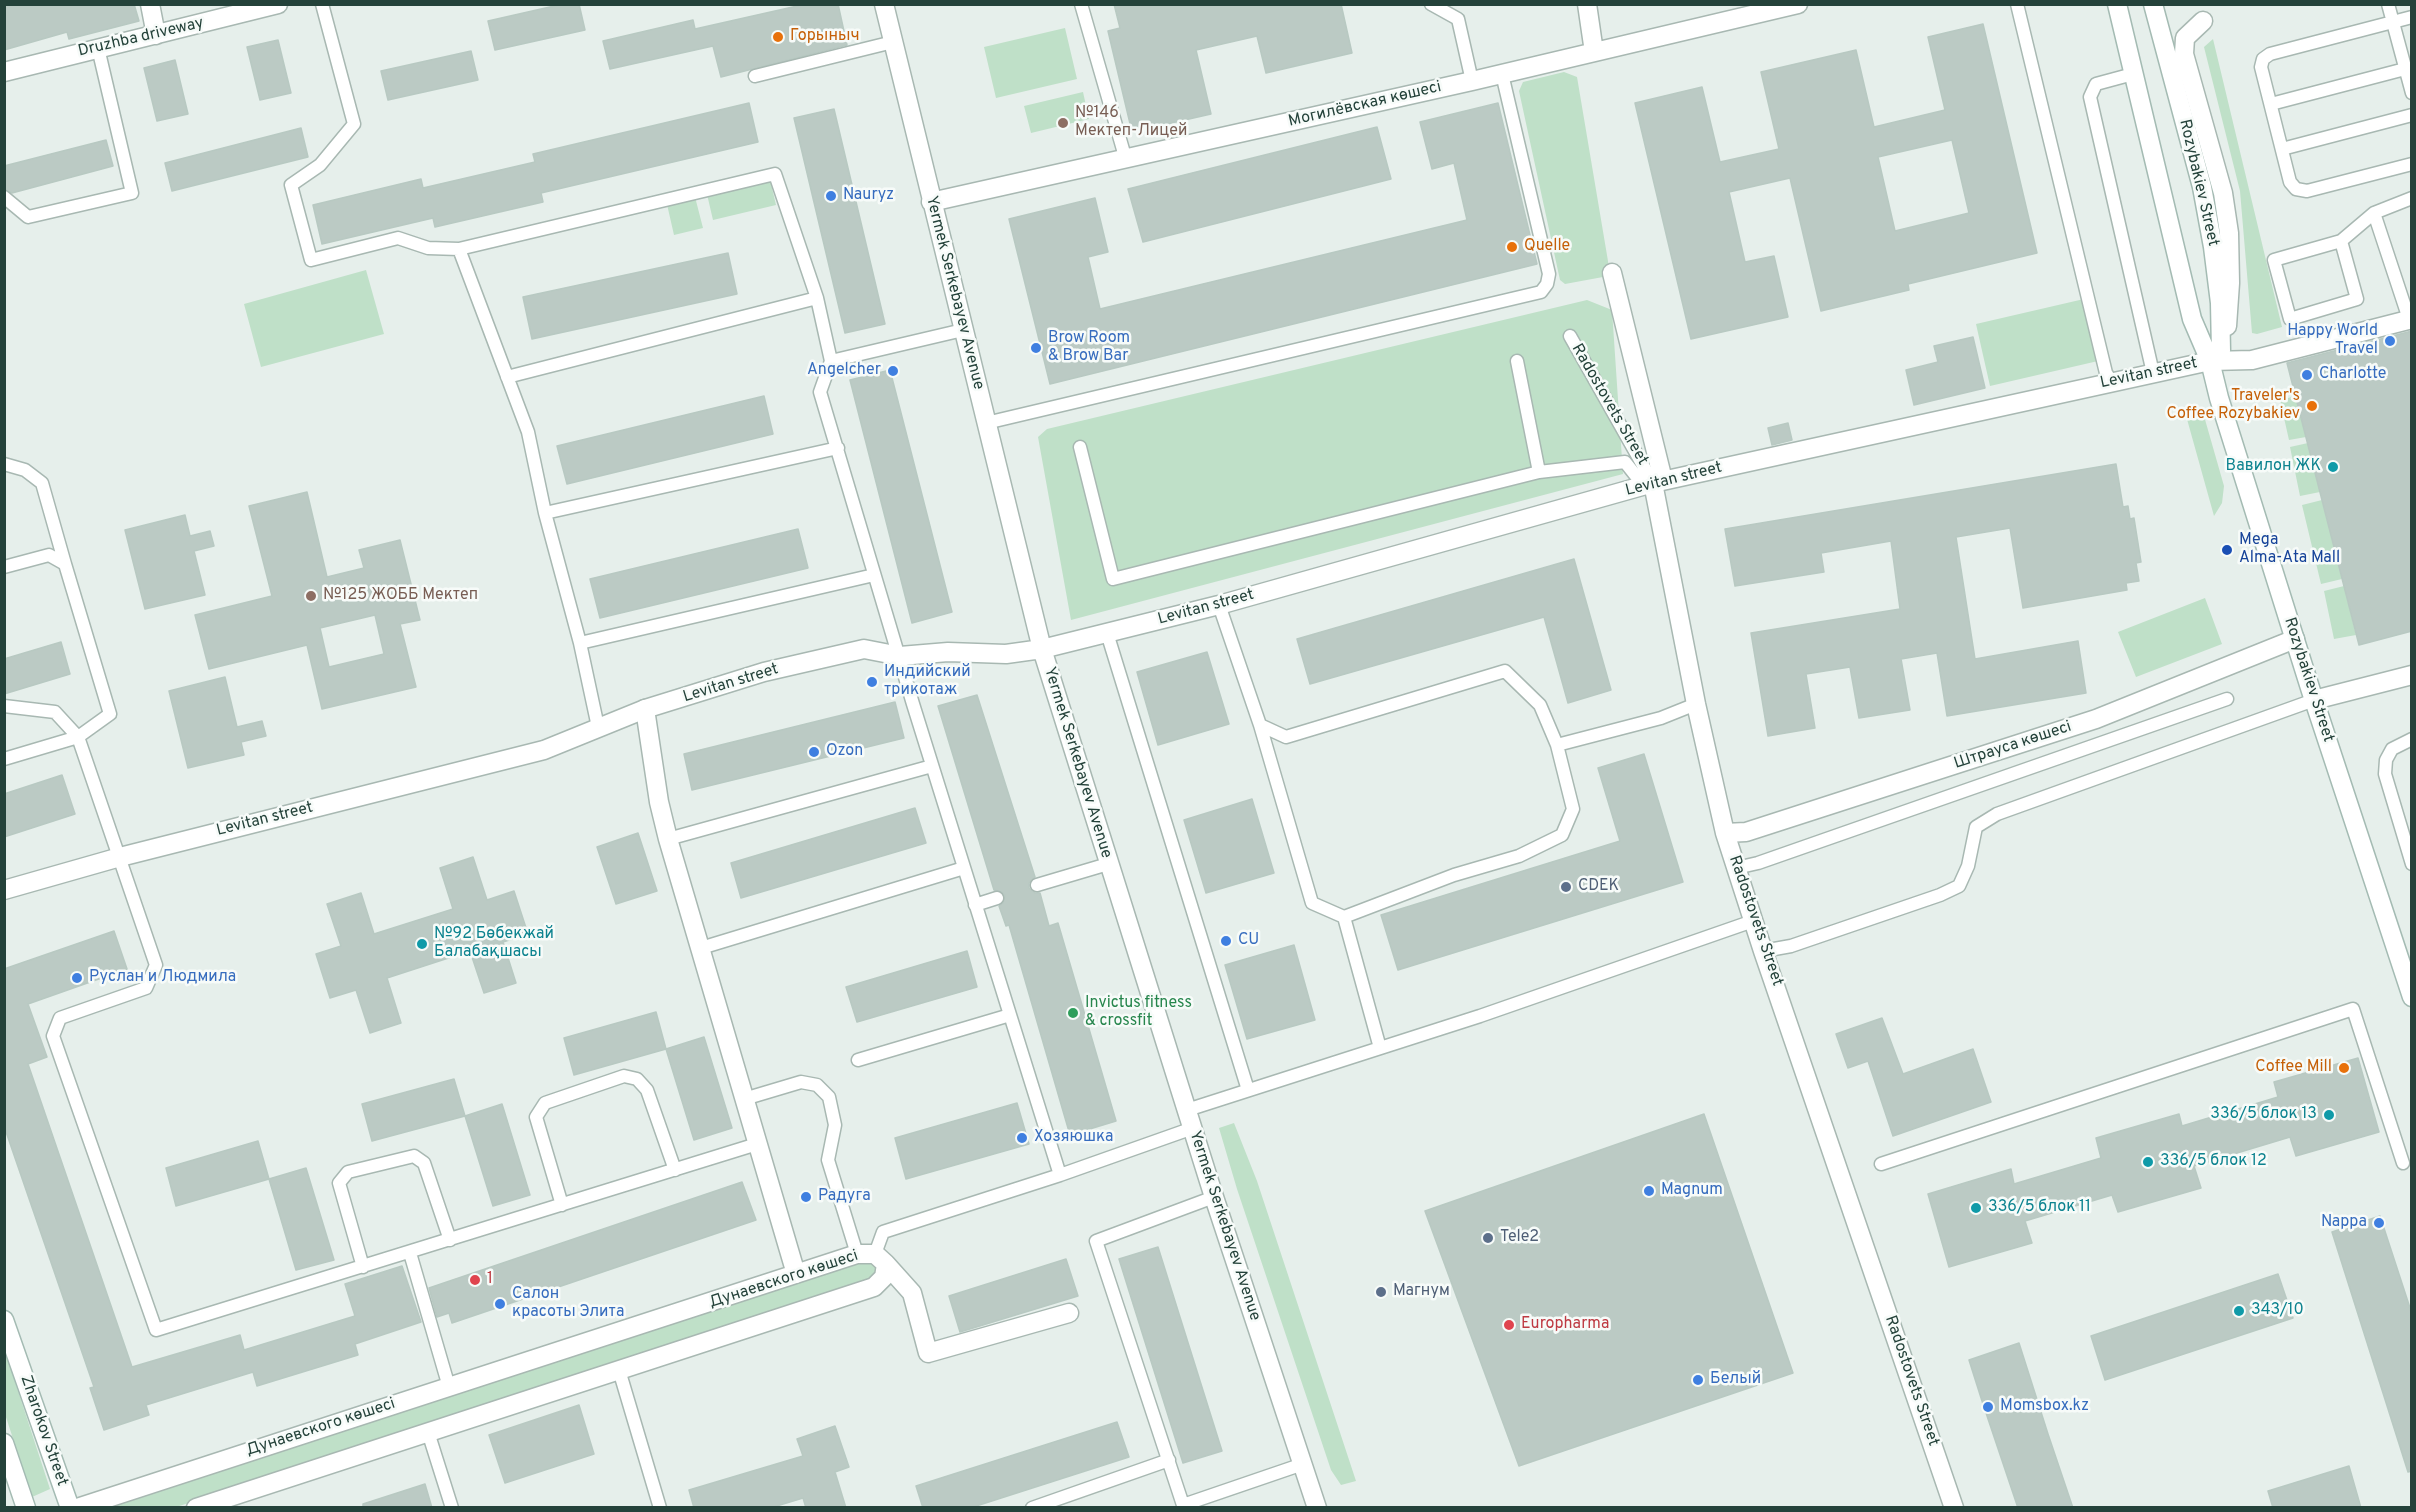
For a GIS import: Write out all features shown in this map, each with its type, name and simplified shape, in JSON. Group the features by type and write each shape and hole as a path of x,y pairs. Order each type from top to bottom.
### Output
{"street":[{"path":"150,4 156,35"},
{"name":"Druzhba driveway","path":"4,72 278,4"},
{"name":"Yermek Serkebayev Avenue","path":"884,4 1042,649 1214,1197 1317,1508"},
{"path":"1587,4 1594,52"},
{"name":"Могилёвская көшесі","path":"932,202 1472,81 1798,4"},
{"name":"Rozybakiev Street","path":"2117,4 2192,319 2216,356"},
{"name":"Rozybakiev Street","path":"2153,4 2202,187 2214,258 2218,398 2314,700 2404,950 2412,997"},
{"path":"2203,21 2185,38 2184,54 2223,193 2229,233 2230,283 2227,326 2216,356"},
{"name":"Radostovets Street","path":"1612,273 1696,704 1725,833 1763,951 1954,1508"},
{"name":"Levitan street","path":"4,890 120,857 544,750 645,710 764,672 864,649 900,656 948,652 1006,654 1042,649 1219,605 1653,482 2153,373 2216,356 2252,360 2410,319"},
{"name":"Штрауса көшесі","path":"1725,833 1746,832 2096,719 2295,639"},
{"path":"2314,700 2412,675"},
{"path":"645,710 659,802 668,839 796,1274"},
{"path":"873,1257 912,1293 928,1353 1069,1313"},
{"path":"196,1508 874,1287 884,1277 873,1257"},
{"name":"Дунаевского көшесі","path":"77,1508 796,1274 873,1257"},
{"name":"Zharokov Street","path":"4,1320 70,1508"},
{"path":"4,1443 27,1508"}],"lane":[{"path":"322,4 354,124 320,165 291,185 310,260 398,238 428,248 459,249 775,174 817,298 831,362 820,392 932,766 1060,1175"},
{"path":"1081,4 1126,160"},
{"path":"1431,4 1458,19 1472,81"},
{"path":"2017,4 2106,373 2112,382"},
{"path":"2388,4 2412,93"},
{"path":"2412,17 2270,54 2263,59 2261,67 2290,182 2296,189 2307,191 2412,164"},
{"path":"755,76 893,42"},
{"path":"4,197 28,217 132,193 98,48"},
{"path":"2271,104 2405,69"},
{"path":"986,423 1050,411 1541,292 1547,284 1549,274 1502,74"},
{"path":"2133,74 2096,84 2090,97 2153,373"},
{"path":"2282,149 2412,115"},
{"path":"2341,241 2357,298 2290,319 2274,260 2341,241 2374,213 2412,198"},
{"path":"2374,213 2410,319"},
{"path":"459,249 528,432 544,513 580,643 598,728"},
{"path":"507,376 817,298"},
{"path":"831,362 963,330"},
{"name":"Radostovets Street","path":"1570,336 1653,482"},
{"path":"1517,361 1539,472"},
{"path":"1080,447 1113,579 1539,472 1625,462 1653,482"},
{"path":"544,513 838,448"},
{"path":"4,464 25,470 42,483 110,714 78,737 4,759"},
{"path":"4,567 49,555 65,564"},
{"path":"580,643 874,574"},
{"path":"1219,605 1260,725 1312,903 1344,917 1454,875 1520,856 1563,836 1573,809 1557,745 1540,705 1505,671 1286,737 1260,725"},
{"path":"1107,633 1248,1090"},
{"path":"1736,868 1758,863 2228,699"},
{"path":"1763,951 1791,946 1940,895 1959,886 1968,866 1976,827 1997,814 2314,700"},
{"path":"1557,745 1666,716 1696,704"},
{"path":"4,706 55,712 78,737 156,965 146,988 60,1018 53,1036 156,1330 757,1144"},
{"path":"2412,739 2392,749 2386,760 2385,774 2412,864"},
{"path":"668,839 932,766"},
{"path":"1037,885 1108,864"},
{"path":"701,948 964,868"},
{"path":"975,905 997,898"},
{"path":"1344,917 1380,1048"},
{"path":"1187,1110 1380,1048 1753,921"},
{"path":"1881,1164 2353,1009 2403,1163"},
{"path":"858,1060 1010,1015"},
{"path":"562,1205 536,1117 545,1103 624,1076 637,1079 647,1090 675,1170"},
{"path":"744,1099 801,1082 817,1085 829,1097 835,1125 828,1160 873,1257"},
{"path":"873,1257 883,1232 1060,1175 1192,1128"},
{"path":"363,1267 339,1183 348,1172 414,1156 424,1163 450,1240"},
{"path":"1214,1197 1096,1241 1168,1460 1184,1506 1303,1464"},
{"path":"410,1252 449,1387"},
{"path":"620,1370 660,1508"},
{"path":"428,1432 452,1508"},
{"path":"1032,1508 1168,1460"}],"green space":[{"path":"1065,28 1077,79 996,98 984,47"},
{"path":"2213,39 2282,327 2257,334 2252,333 2240,191 2204,47"},
{"path":"1564,72 1577,77 1609,267 1603,277 1565,284 1560,280 1519,91 1523,82"},
{"path":"1083,92 1089,119 1031,133 1024,106"},
{"path":"769,175 776,205 713,220 706,190"},
{"path":"694,193 703,228 674,235 666,200"},
{"path":"366,270 384,334 261,367 244,304"},
{"path":"2084,299 2098,361 1990,386 1976,324"},
{"path":"1587,300 1612,310 1623,474 1071,620 1038,437 1047,429"},
{"path":"2296,396 2306,437 2289,440 2280,400"},
{"path":"2202,409 2224,486 2222,503 2214,516 2185,412"},
{"path":"2308,443 2320,492 2300,496 2290,447"},
{"path":"2322,500 2342,579 2321,584 2302,505"},
{"path":"2344,586 2356,635 2334,639 2324,591"},
{"path":"2205,598 2222,644 2136,677 2118,632"},
{"path":"1234,1123 1257,1181 1356,1481 1341,1485 1331,1470 1237,1189 1219,1128"},
{"path":"857,1254 886,1264 874,1287 176,1507 102,1508"},
{"path":"5,1351 50,1489 32,1497 5,1414"}],"building":[{"path":"4,4 134,4 139,21 69,39 67,32 4,50"},
{"path":"563,4 579,4 585,30 495,50 488,21"},
{"name":"Горыныч","path":"806,4 838,4 847,45 721,77 713,46 610,69 603,41 693,20 695,29"},
{"path":"1114,4 1341,4 1352,53 1266,73 1257,36 1196,50 1211,114 1132,132 1108,31 1120,28"},
{"path":"1983,24 2037,253 1908,284 1909,290 1821,311 1790,178 1729,192 1745,262 1774,256 1788,317 1691,339 1635,103 1702,87 1720,162 1779,149 1761,72 1856,50 1874,127 1945,110 1928,37","holes":["1952,140 1969,213 1895,231 1878,157"]},
{"path":"278,40 291,93 260,100 247,47"},
{"path":"471,51 478,80 388,100 381,71"},
{"path":"175,60 188,114 157,121 144,68"},
{"path":"749,103 758,142 541,193 543,202 435,227 433,218 322,244 313,205 421,179 423,188 535,162 533,154"},
{"path":"1498,103 1537,264 1050,384 1009,219 1095,198 1108,252 1088,257 1100,309 1467,220 1454,163 1432,169 1420,122"},
{"path":"834,109 885,324 845,333 794,118"},
{"path":"1377,127 1391,179 1143,242 1128,189"},
{"path":"301,128 308,157 172,191 165,163"},
{"path":"106,140 113,166 12,193 4,189 4,166"},
{"path":"728,253 737,294 532,339 523,297"},
{"path":"2412,331 2412,631 2359,645 2287,363"},
{"path":"1973,337 1985,388 1914,405 1906,370 1938,362 1934,346"},
{"path":"890,370 952,612 912,623 850,380"},
{"path":"764,396 773,434 567,484 557,446"},
{"path":"1788,423 1792,440 1772,445 1768,428"},
{"path":"2116,464 2123,507 2128,506 2130,519 2134,518 2141,562 2136,563 2139,581 2126,583 2127,590 2023,608 2010,528 1956,537 1975,659 2078,641 2086,693 1947,716 1937,653 1901,659 1910,710 1859,718 1850,667 1806,674 1815,728 1768,736 1751,633 1900,609 1891,541 1821,553 1824,572 1735,586 1725,529"},
{"path":"307,492 327,577 364,568 359,550 400,540 420,620 400,624 416,687 322,709 307,645 209,669 195,615 272,596 249,506","holes":["375,615 384,654 329,667 320,628"]},
{"path":"185,515 190,536 210,531 214,546 194,551 205,595 145,609 125,530"},
{"path":"798,529 808,568 600,618 590,579"},
{"path":"1574,559 1611,690 1568,703 1544,617 1310,684 1297,639"},
{"path":"61,642 70,674 4,694 4,659"},
{"path":"1207,652 1229,724 1158,745 1137,672"},
{"path":"225,677 237,727 262,721 266,736 241,742 244,755 188,768 169,691"},
{"path":"977,695 1035,877 1029,883 1029,888 1035,893 1040,893 1049,926 1058,923 1116,1121 1070,1135 1009,925 1006,926 999,906 1003,903 1005,896 1002,892 994,890 938,706"},
{"path":"895,702 904,738 692,790 684,754"},
{"path":"1644,754 1683,882 1398,970 1381,915 1620,841 1598,768"},
{"path":"62,775 75,814 4,837 4,794"},
{"path":"1252,799 1274,873 1206,893 1184,820"},
{"path":"915,808 926,843 741,898 731,863"},
{"path":"638,833 657,891 616,904 597,847"},
{"name":"№92 Бөбекжай Балабақшасы","path":"473,857 487,900 514,891 528,934 503,942 516,983 484,993 470,951 387,978 401,1023 370,1033 356,990 330,998 316,954 341,946 327,904 361,893 374,934 453,909 440,868"},
{"path":"114,931 127,969 28,1004 47,1057 28,1064 132,1367 240,1335 244,1350 355,1316 345,1284 402,1266 421,1322 355,1344 358,1355 257,1386 253,1372 146,1405 149,1415 104,1430 90,1388 94,1387 4,1126 4,969"},
{"path":"1294,945 1315,1020 1247,1039 1225,965"},
{"path":"967,951 977,987 857,1022 846,987"},
{"path":"656,1012 666,1049 574,1075 564,1038"},
{"path":"1882,1018 1903,1074 1973,1049 1991,1102 1893,1136 1868,1061 1848,1068 1836,1034"},
{"path":"704,1037 732,1128 694,1140 666,1049"},
{"path":"2358,1058 2379,1132 2296,1156 2290,1137 2194,1166 2201,1188 2118,1212 2112,1195 2025,1221 2032,1243 1949,1267 1928,1194 2011,1169 2014,1184 2101,1158 2096,1138 2179,1114 2182,1126 2278,1097 2274,1082"},
{"path":"454,1079 465,1116 372,1141 362,1104"},
{"path":"1017,1103 1029,1144 906,1179 895,1138"},
{"path":"502,1104 530,1195 493,1206 465,1116"},
{"name":"Magnum","path":"1704,1114 1793,1373 1519,1466 1425,1211"},
{"path":"258,1141 269,1179 176,1206 166,1168"},
{"path":"306,1168 334,1260 296,1270 269,1179"},
{"path":"742,1182 756,1220 452,1323 449,1313 437,1317 429,1288"},
{"path":"2380,1216 2412,1314 2412,1471 2408,1472 2332,1232"},
{"path":"1158,1247 1222,1451 1183,1463 1119,1259"},
{"path":"1066,1259 1078,1296 960,1332 949,1296"},
{"path":"2278,1274 2293,1318 2105,1380 2091,1336"},
{"path":"2019,1343 2073,1508 2018,1508 1982,1401 1969,1360"},
{"path":"579,1405 594,1454 505,1483 489,1435"},
{"path":"1117,1422 1129,1457 970,1508 923,1508 916,1486"},
{"path":"835,1426 849,1467 835,1472 846,1508 806,1508 803,1498 770,1508 694,1508 689,1490 803,1456 797,1439"},
{"path":"2349,1466 2361,1508 2273,1508 2268,1491"},
{"path":"425,1484 432,1508 363,1508 363,1504"}],"place":[{"name":"Горыныч","path":"778,37"},
{"name":"№146 Мектеп-Лицей","path":"1063,123"},
{"name":"Nauryz","path":"831,196"},
{"name":"Quelle","path":"1512,247"},
{"name":"Happy World Travel","path":"2390,341"},
{"name":"Brow Room & Brow Bar","path":"1036,348"},
{"name":"Angelcher","path":"893,371"},
{"name":"Charlotte","path":"2307,375"},
{"name":"Traveler's Coffee Rozybakiev","path":"2312,406"},
{"name":"Вавилон ЖК","path":"2333,467"},
{"name":"Mega Alma-Ata Mall","path":"2227,550"},
{"name":"№125 ЖОББ Мектеп","path":"311,596"},
{"name":"Индийский трикотаж","path":"872,682"},
{"name":"Ozon","path":"814,752"},
{"name":"CDEK","path":"1566,887"},
{"name":"CU","path":"1226,941"},
{"name":"№92 Бөбекжай Балабақшасы","path":"422,944"},
{"name":"Руслан и Людмила","path":"77,978"},
{"name":"Invictus fitness & crossfit","path":"1073,1013"},
{"name":"Coffee Mill","path":"2344,1068"},
{"name":"336/5 блок 13","path":"2329,1115"},
{"name":"Хозяюшка","path":"1022,1138"},
{"name":"336/5 блок 12","path":"2148,1162"},
{"name":"Magnum","path":"1649,1191"},
{"name":"Радуга","path":"806,1197"},
{"name":"336/5 блок 11","path":"1976,1208"},
{"name":"Nappa","path":"2379,1223"},
{"name":"Tele2","path":"1488,1238"},
{"name":"1","path":"475,1280"},
{"name":"Магнум","path":"1381,1292"},
{"name":"Салон красоты Элита","path":"500,1304"},
{"name":"343/10","path":"2239,1311"},
{"name":"Europharma","path":"1509,1325"},
{"name":"Белый","path":"1698,1380"},
{"name":"Momsbox.kz","path":"1988,1407"}]}
